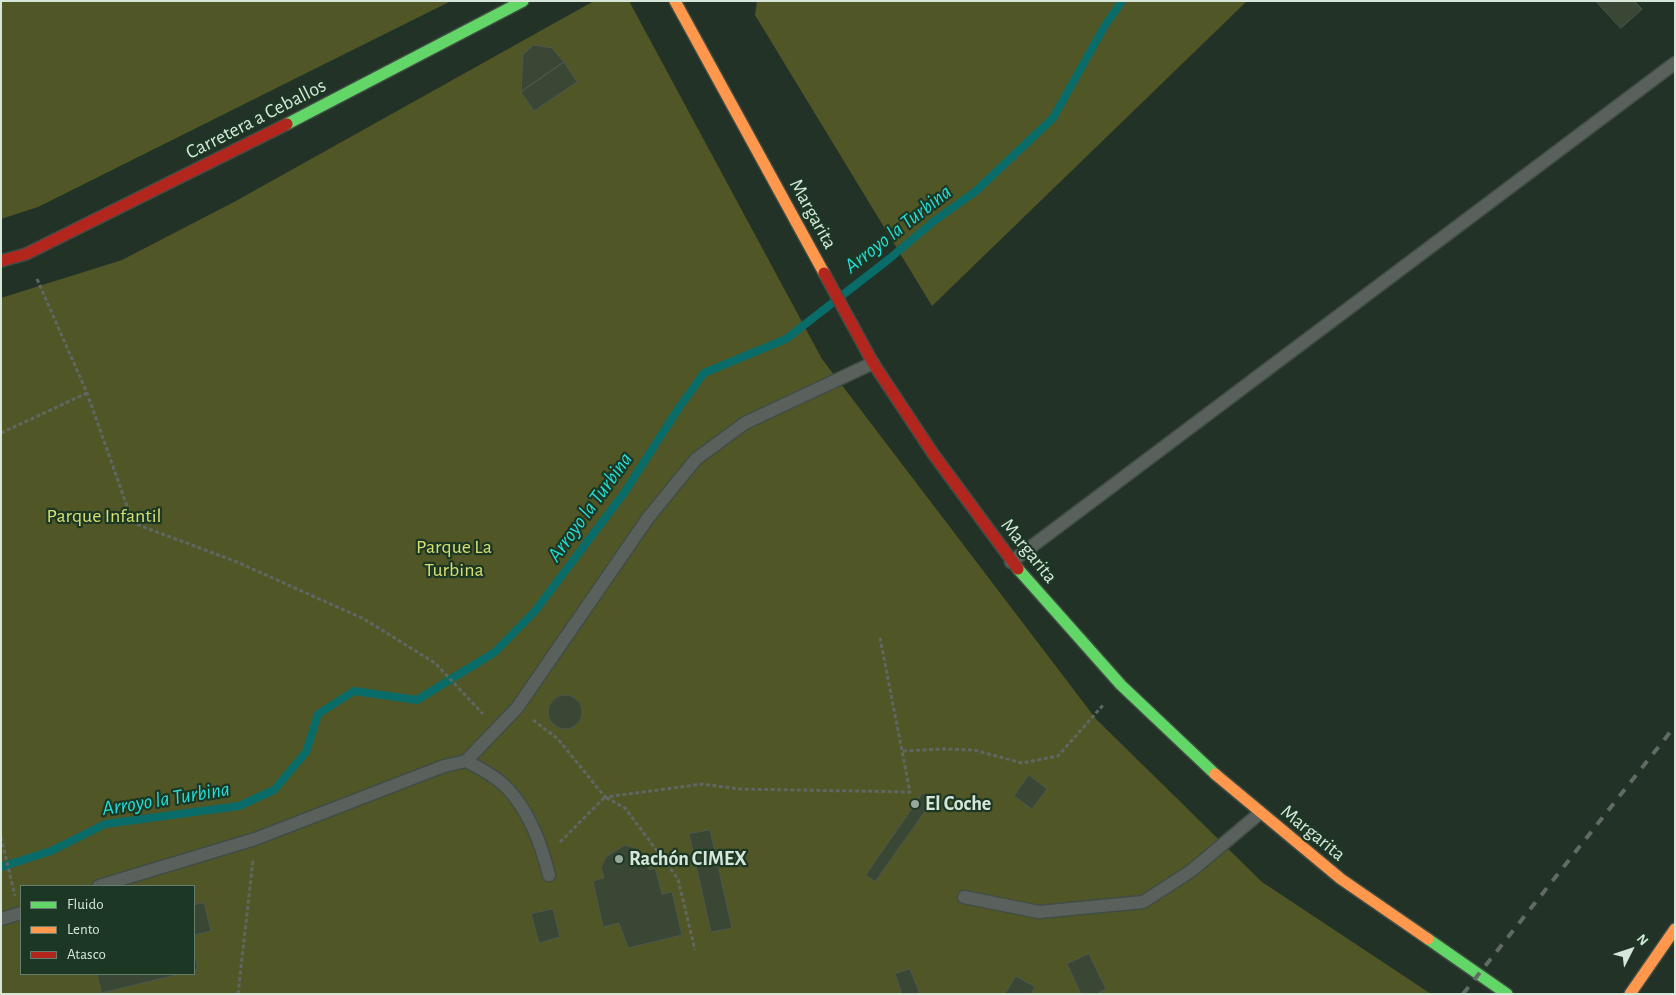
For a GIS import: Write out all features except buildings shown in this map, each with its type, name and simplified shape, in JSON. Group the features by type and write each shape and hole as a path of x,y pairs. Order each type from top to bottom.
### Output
{"main road":[{"name":"Carretera a Ceballos","path":"1,261 26,254 341,97 523,1"},
{"name":"Margarita","path":"675,1 874,363 934,455 1011,562 1121,685 1226,785 1340,879 1507,994"},
{"path":"1630,994 1675,929"}],"lane":[{"path":"1011,562 1675,62"},
{"path":"102,885 255,839 444,766 466,761 517,708 648,518 696,459 746,423 874,363"},
{"path":"466,761 508,788 530,822 540,843 549,875"},
{"path":"964,897 1039,912 1143,902 1191,871 1260,813"},
{"path":"1,919 20,913"}],"path":[{"path":"26,254 87,393 133,523 236,562 364,619 435,663 474,704"},
{"path":"1,433 87,393"},
{"path":"560,842 605,797 703,784 740,788 910,792 880,638"},
{"path":"903,751 974,750 1022,763 1058,756 1121,685"},
{"path":"517,708 558,739 605,797 625,808 678,879 694,950"},
{"path":"1,837 14,891"},
{"path":"238,994 255,839"}],"green space":[{"path":"1,1 451,1 38,207 1,219"},
{"name":"Parque La Turbina","path":"594,1 629,1 822,359 1096,719 1262,882 1431,994 1,994 1,298 122,260 234,202"},
{"path":"757,1 1247,1 932,306 755,15"}],"waterway":[{"name":"Arroyo la Turbina","path":"1,867 51,851 105,824 239,806 274,790 306,752 318,714 354,691 417,700 495,652 535,611 624,493 678,409 704,373 786,339 889,259 934,221 976,191 1053,118 1104,27 1122,1"}],"railway":[{"path":"1463,994 1675,726"}],"traffic: fast":[{"path":"287,124 523,1"},
{"path":"1018,569 1121,685 1215,774"},
{"path":"1428,939 1507,994"}],"traffic: slow":[{"path":"675,1 824,273"},
{"path":"1215,774 1341,879 1428,939"},
{"path":"1630,994 1675,929"}],"traffic: jam":[{"path":"1,261 26,254 287,124"},
{"path":"824,273 873,363 934,455 1018,569"}],"place":[{"name":"El Coche","path":"915,804"},
{"name":"Rachón CIMEX","path":"619,859"}],"park label":[{"name":"Parque Infantil","path":"104,516"}]}
